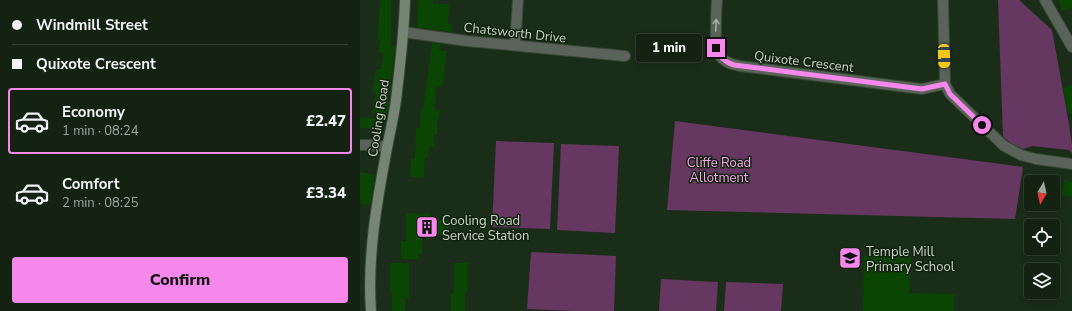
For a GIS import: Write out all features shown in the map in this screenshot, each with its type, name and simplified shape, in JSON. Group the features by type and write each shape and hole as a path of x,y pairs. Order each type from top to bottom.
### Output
{"main road":[{"name":"Cooling Road","path":"370,311 371,259 374,224 396,101 406,0"}],"street":[{"path":"515,45 518,0"},
{"name":"Quixote Crescent","path":"717,0 716,48 721,58 729,64 922,89 945,84"},
{"path":"943,0 945,84 950,94 1004,146 1021,155 1036,159 1072,164"},
{"path":"1045,0 1072,47"},
{"name":"Chatsworth Drive","path":"403,32 467,41 625,56"},
{"path":"360,145 387,147"}],"green space":[{"path":"998,0 1019,0 1052,30 1069,124 1072,153 1069,150 1032,146 1023,149 1010,143 1003,136"},
{"name":"Cliffe Road Allotment","path":"675,121 1023,167 1015,219 667,210"},
{"path":"496,141 554,143 550,229 492,227"},
{"path":"561,144 619,146 615,233 557,230"},
{"path":"531,252 616,256 614,311 527,309"},
{"path":"661,279 718,282 716,311 659,311"},
{"path":"726,282 783,284 781,311 724,311"}],"building":[{"path":"380,0 391,0 391,46 395,46 387,115 372,113 376,93 372,92 376,69 381,69 384,53 378,52 380,40 378,40 378,31"},
{"path":"418,0 433,0 433,4 449,4 448,24 452,24 452,32 417,27"},
{"path":"1059,0 1072,0 1072,8 1062,11"},
{"path":"432,43 440,44 439,50 447,51 443,84 442,83 441,87 437,86 434,109 440,110 439,118 437,118 437,135 434,135 434,147 429,147 428,157 425,157 424,178 410,177 411,159 415,159 416,128 420,128 421,109 423,109"},
{"path":"1072,85 1072,113 1068,113 1063,87"},
{"path":"360,117 377,119 376,129 360,128"},
{"path":"360,172 375,175 370,205 360,204"},
{"path":"1064,180 1072,182 1072,197 1062,195"},
{"name":"Cooling Road Service Station","path":"406,213 431,214 431,219 448,219 448,235 422,235 422,254 418,254 418,259 401,259 401,241 406,241"},
{"path":"864,256 911,258 909,293 954,294 954,311 863,311"},
{"path":"390,263 409,263 409,298 405,298 405,311 392,311 392,292 390,292"},
{"path":"454,263 468,263 468,291 465,291 465,311 451,311 451,293 454,293"}],"place":[{"name":"Cooling Road Service Station","path":"427,227"},
{"name":"Temple Mill Primary School","path":"850,258"}],"route":[{"path":"716,48 724,61 734,65 922,89 945,84 950,94 982,125"}]}
